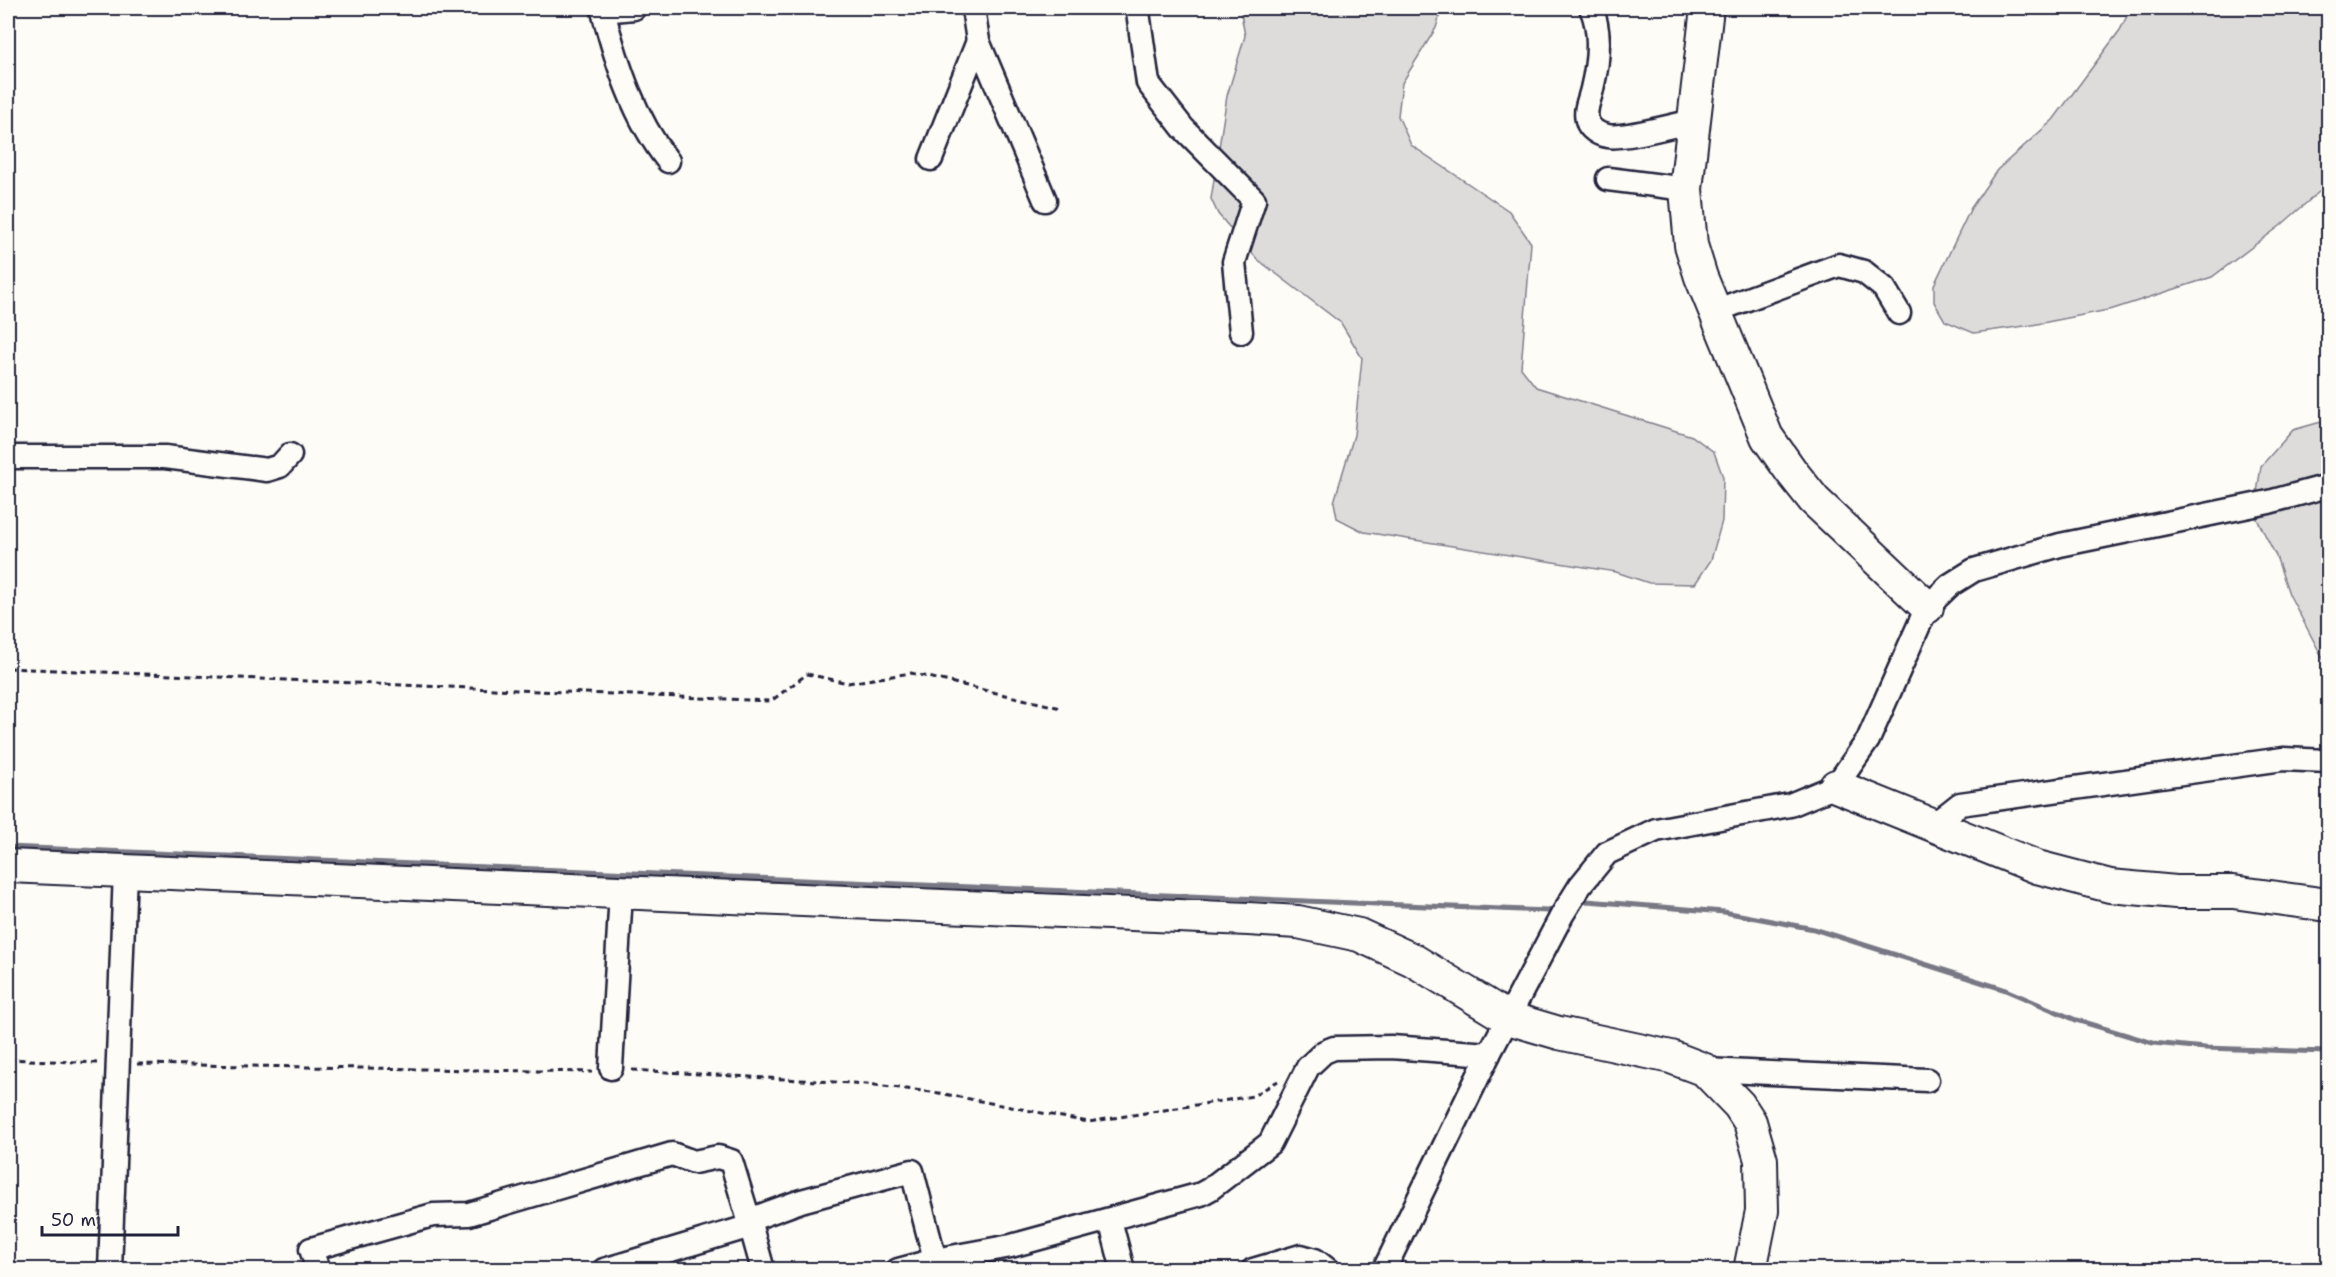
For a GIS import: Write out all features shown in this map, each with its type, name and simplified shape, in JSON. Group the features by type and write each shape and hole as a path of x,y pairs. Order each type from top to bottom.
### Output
{"street":[{"path":"634,8 603,9 615,55 632,100 651,140 668,161"},
{"path":"973,8 978,41 1045,200"},
{"path":"1140,8 1138,12 1148,83 1183,128 1254,200 1234,262 1241,332"},
{"path":"1591,8 1595,17 1598,51 1587,108 1587,122 1595,132 1607,136 1623,136 1694,121"},
{"path":"1707,8 1686,189 1691,245 1715,311 1767,437 1791,471 1814,500 1927,607"},
{"path":"931,159 978,41"},
{"path":"1608,179 1686,189"},
{"path":"1715,311 1839,265 1864,272 1884,288 1899,314"},
{"path":"8,457 165,457 267,470 280,466 290,455"},
{"path":"1384,1269 1489,1054 1562,915 1580,886 1607,853 1656,830 1790,805 1836,786 1868,740 1927,607 1950,585 1974,570 2060,545 2269,502 2328,486"},
{"path":"1932,826 1960,804 2283,759 2328,761"},
{"path":"1836,786 2037,867 2110,886 2176,892 2234,892 2328,905"},
{"path":"8,866 1298,922 1359,935 1413,960 1508,1018 1559,1033 1671,1057 1705,1071 1927,1080"},
{"path":"110,1269 125,871"},
{"path":"612,1068 621,892"},
{"path":"898,1269 1011,1246 1110,1221 1201,1194 1270,1143 1311,1063 1324,1052 1334,1048 1391,1047 1489,1054"},
{"path":"1705,1071 1739,1105 1750,1122 1761,1160 1762,1211 1750,1269"},
{"path":"318,1269 311,1249 433,1215 469,1214 672,1154 694,1162 718,1157 731,1161 763,1269"},
{"path":"604,1269 750,1223 801,1202 912,1171 935,1260"},
{"path":"1110,1221 1123,1269"},
{"path":"1253,1269 1301,1256 1315,1260 1328,1269"}],"path":[{"path":"8,668 771,701 807,674 848,683 911,672 1061,708"},
{"path":"8,1059 116,1064 593,1072 612,1068 867,1084 939,1094 1088,1122 1253,1096 1311,1063"}],"shaded area":[{"path":"1240,8 1442,8 1436,28 1402,83 1398,116 1411,145 1509,211 1531,243 1521,368 1536,387 1692,436 1714,452 1723,477 1722,521 1711,560 1695,584 1649,583 1616,572 1364,532 1337,518 1334,502 1354,435 1362,358 1341,323 1257,259 1218,214 1211,199 1227,96 1245,36"},
{"path":"2131,8 2328,8 2328,184 2280,226 2212,277 2113,309 2032,325 1974,333 1945,321 1934,302 1934,285 1971,208 1997,170 2053,120 2120,30"},
{"path":"2328,420 2328,668 2289,594 2276,556 2254,513 2261,466 2293,430"}],"waterway":[{"path":"8,847 1548,911 1557,909"},
{"path":"1578,903 1587,901 1724,912 1814,929 2003,989 2076,1020 2153,1043 2205,1048 2328,1052"}]}
